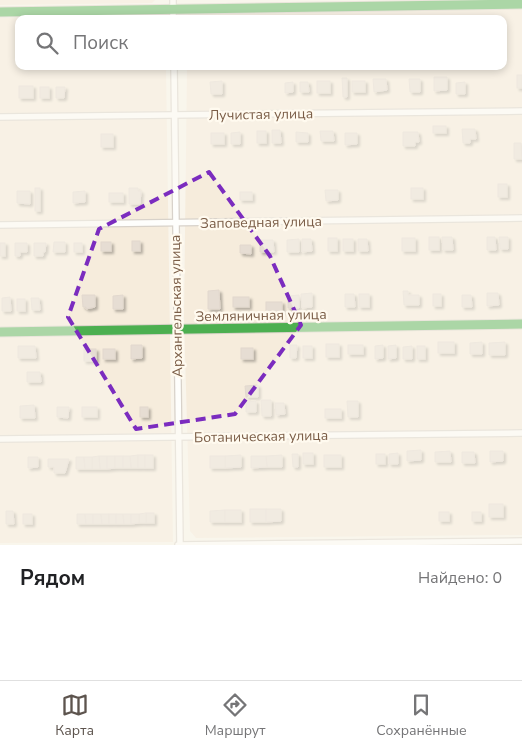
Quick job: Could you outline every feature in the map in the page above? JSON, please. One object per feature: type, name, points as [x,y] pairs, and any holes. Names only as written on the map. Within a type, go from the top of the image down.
[{"type":"street","points":[[0,12],[173,4],[522,4]]},
{"type":"street","name":"Архангельская улица","points":[[174,70],[179,545]]},
{"type":"street","name":"Лучистая улица","points":[[0,118],[522,111]]},
{"type":"street","name":"Заповедная улица","points":[[0,225],[522,218]]},
{"type":"street","name":"Земляничная улица","points":[[0,332],[522,324]]},
{"type":"street","name":"Ботаническая улица","points":[[0,439],[522,433]]},
{"type":"street","points":[[179,545],[522,541]]},
{"type":"highlighted area","points":[[209,172],[270,256],[301,325],[235,414],[136,429],[68,317],[99,229]]},
{"type":"shaded area","points":[[0,0],[155,0],[152,3],[0,5]]},
{"type":"shaded area","points":[[522,8],[522,535],[196,538],[190,531],[184,317],[187,70],[507,70],[507,15],[188,14]]},
{"type":"shaded area","points":[[0,18],[15,18],[15,70],[166,70],[173,542],[0,543]]},
{"type":"building","points":[[517,75],[522,75],[522,88],[517,88]]},
{"type":"building","points":[[434,77],[447,77],[447,90],[434,91]]},
{"type":"building","points":[[342,78],[347,78],[347,97],[343,97]]},
{"type":"building","points":[[373,79],[386,79],[387,90],[374,92]]},
{"type":"building","points":[[409,79],[420,79],[420,92],[410,92]]},
{"type":"building","points":[[222,81],[222,94],[211,94],[210,82]]},
{"type":"building","points":[[317,81],[330,81],[330,93],[317,93]]},
{"type":"building","points":[[352,81],[365,81],[365,92],[352,92]]},
{"type":"building","points":[[293,82],[293,92],[285,93],[285,83]]},
{"type":"building","points":[[300,82],[308,82],[309,92],[300,92]]},
{"type":"building","points":[[465,82],[465,94],[456,94],[456,83]]},
{"type":"building","points":[[19,86],[33,86],[33,98],[19,98]]},
{"type":"building","points":[[40,87],[49,87],[49,98],[40,98]]},
{"type":"building","points":[[56,87],[65,87],[64,98],[56,98]]},
{"type":"building","points":[[433,126],[446,126],[446,133],[433,133]]},
{"type":"building","points":[[462,129],[475,129],[476,139],[470,139],[470,143],[463,143]]},
{"type":"building","points":[[272,130],[280,130],[281,143],[272,143]]},
{"type":"building","points":[[257,131],[266,131],[266,143],[257,143]]},
{"type":"building","points":[[320,131],[333,131],[334,141],[321,141]]},
{"type":"building","points":[[240,132],[240,144],[231,144],[231,133]]},
{"type":"building","points":[[296,132],[308,133],[308,142],[296,142]]},
{"type":"building","points":[[403,132],[418,132],[419,142],[415,142],[415,146],[403,146]]},
{"type":"building","points":[[211,133],[224,133],[224,144],[211,144]]},
{"type":"building","points":[[345,133],[357,133],[357,144],[345,145]]},
{"type":"building","points":[[101,134],[113,134],[113,147],[101,147]]},
{"type":"building","points":[[514,143],[521,143],[522,159],[514,159]]},
{"type":"building","points":[[498,184],[507,184],[507,197],[498,197]]},
{"type":"building","points":[[35,188],[40,188],[40,211],[35,211]]},
{"type":"building","points":[[129,188],[138,188],[138,191],[141,191],[140,204],[129,204]]},
{"type":"building","points":[[411,188],[423,188],[423,199],[411,199]]},
{"type":"building","points":[[325,190],[338,190],[338,200],[326,201]]},
{"type":"building","points":[[17,191],[30,191],[30,204],[17,203]]},
{"type":"building","points":[[85,191],[85,202],[73,203],[73,192]]},
{"type":"building","points":[[240,192],[252,192],[252,200],[240,200]]},
{"type":"building","points":[[109,193],[123,193],[123,202],[109,202]]},
{"type":"building","points":[[429,237],[439,237],[439,250],[429,250]]},
{"type":"building","points":[[442,237],[452,237],[453,250],[443,250]]},
{"type":"building","points":[[487,237],[495,237],[496,250],[487,250]]},
{"type":"building","points":[[499,237],[508,237],[508,249],[500,249]]},
{"type":"building","points":[[328,238],[337,238],[337,251],[328,251]]},
{"type":"building","points":[[402,238],[415,238],[415,251],[402,251]]},
{"type":"building","points":[[299,239],[299,252],[287,252],[287,240]]},
{"type":"building","points":[[302,239],[311,239],[312,251],[302,252]]},
{"type":"building","points":[[343,239],[353,239],[353,251],[343,251]]},
{"type":"building","points":[[358,239],[367,239],[368,251],[358,251]]},
{"type":"building","points":[[260,240],[273,240],[274,252],[260,252]]},
{"type":"building","points":[[132,241],[140,241],[140,251],[132,251]]},
{"type":"building","points":[[54,242],[65,242],[65,252],[53,252]]},
{"type":"building","points":[[101,242],[111,242],[111,251],[101,251]]},
{"type":"building","points":[[0,243],[5,243],[5,256],[0,256]]},
{"type":"building","points":[[15,243],[27,243],[27,252],[20,252],[20,256],[15,256]]},
{"type":"building","points":[[34,243],[46,243],[43,256],[34,256]]},
{"type":"building","points":[[74,243],[82,243],[82,252],[74,252]]},
{"type":"building","points":[[240,245],[251,245],[251,254],[240,253]]},
{"type":"building","points":[[219,290],[220,309],[208,309],[208,291]]},
{"type":"building","points":[[403,291],[408,291],[408,295],[419,295],[419,305],[404,305]]},
{"type":"building","points":[[312,293],[312,307],[302,308],[301,294]]},
{"type":"building","points":[[487,293],[498,293],[499,305],[487,306]]},
{"type":"building","points":[[345,294],[354,294],[355,307],[345,307]]},
{"type":"building","points":[[359,294],[369,294],[369,307],[359,307]]},
{"type":"building","points":[[433,294],[441,294],[441,306],[433,306]]},
{"type":"building","points":[[82,295],[95,295],[95,307],[86,309],[86,307],[83,307]]},
{"type":"building","points":[[123,295],[123,309],[113,309],[113,296]]},
{"type":"building","points":[[299,295],[299,308],[288,308],[288,296]]},
{"type":"building","points":[[462,295],[471,295],[472,307],[462,307]]},
{"type":"building","points":[[10,297],[11,311],[2,311],[2,298]]},
{"type":"building","points":[[233,297],[249,297],[249,307],[233,307]]},
{"type":"building","points":[[31,298],[39,298],[40,310],[32,310]]},
{"type":"building","points":[[17,299],[25,299],[25,311],[17,311]]},
{"type":"building","points":[[266,302],[282,302],[282,312],[266,312]]},
{"type":"building","points":[[438,342],[454,342],[454,353],[438,353]]},
{"type":"building","points":[[482,342],[482,354],[470,354],[470,343]]},
{"type":"building","points":[[505,342],[505,355],[489,355],[489,343]]},
{"type":"building","points":[[326,344],[339,344],[339,357],[326,357]]},
{"type":"building","points":[[131,345],[142,345],[142,358],[131,359]]},
{"type":"building","points":[[290,345],[297,345],[296,358],[290,358]]},
{"type":"building","points":[[348,345],[363,345],[363,354],[348,354]]},
{"type":"building","points":[[383,345],[383,358],[375,359],[375,346]]},
{"type":"building","points":[[396,345],[396,358],[388,359],[388,346]]},
{"type":"building","points":[[18,346],[35,346],[36,358],[18,358]]},
{"type":"building","points":[[303,346],[312,346],[312,358],[303,358]]},
{"type":"building","points":[[412,346],[412,359],[403,359],[403,347]]},
{"type":"building","points":[[417,346],[425,346],[425,359],[417,359]]},
{"type":"building","points":[[241,348],[253,348],[253,359],[241,359]]},
{"type":"building","points":[[84,349],[96,349],[96,361],[84,361]]},
{"type":"building","points":[[103,349],[115,349],[115,359],[103,359]]},
{"type":"building","points":[[27,372],[40,372],[41,382],[27,382]]},
{"type":"building","points":[[258,385],[258,397],[246,397],[245,386]]},
{"type":"building","points":[[261,400],[271,400],[271,416],[262,416]]},
{"type":"building","points":[[256,401],[256,412],[246,412],[246,402]]},
{"type":"building","points":[[347,401],[358,401],[358,417],[348,417]]},
{"type":"building","points":[[275,403],[284,403],[285,414],[276,415]]},
{"type":"building","points":[[34,405],[35,418],[20,418],[20,406]]},
{"type":"building","points":[[57,407],[69,407],[68,418],[57,417]]},
{"type":"building","points":[[82,407],[97,407],[97,417],[82,417]]},
{"type":"building","points":[[140,407],[148,407],[148,417],[140,417]]},
{"type":"building","points":[[325,409],[341,409],[341,418],[325,418]]},
{"type":"building","points":[[421,450],[421,460],[407,461],[407,451]]},
{"type":"building","points":[[450,451],[451,462],[435,462],[435,452]]},
{"type":"building","points":[[490,451],[503,451],[503,461],[490,462]]},
{"type":"building","points":[[462,452],[474,452],[475,463],[462,463]]},
{"type":"building","points":[[303,453],[313,453],[313,464],[303,464]]},
{"type":"building","points":[[398,453],[398,464],[389,464],[389,454]]},
{"type":"building","points":[[292,454],[298,454],[298,467],[293,467]]},
{"type":"building","points":[[376,454],[385,454],[385,464],[376,464]]},
{"type":"building","points":[[138,455],[138,468],[131,468],[130,456]]},
{"type":"building","points":[[138,455],[145,455],[145,468],[138,468]]},
{"type":"building","points":[[145,455],[153,455],[153,468],[145,468]]},
{"type":"building","points":[[241,455],[241,467],[225,468],[225,456]]},
{"type":"building","points":[[282,455],[282,467],[267,467],[266,456]]},
{"type":"building","points":[[324,455],[341,455],[341,467],[324,467]]},
{"type":"building","points":[[99,456],[107,456],[107,469],[100,469]]},
{"type":"building","points":[[99,456],[100,469],[92,469],[92,457]]},
{"type":"building","points":[[107,456],[115,456],[115,468],[107,469]]},
{"type":"building","points":[[115,456],[123,456],[123,468],[115,468]]},
{"type":"building","points":[[123,456],[130,456],[131,468],[123,468]]},
{"type":"building","points":[[210,456],[225,456],[225,468],[210,468]]},
{"type":"building","points":[[251,456],[266,456],[267,467],[251,468]]},
{"type":"building","points":[[28,457],[38,457],[38,467],[28,468]]},
{"type":"building","points":[[76,457],[84,457],[85,469],[76,469]]},
{"type":"building","points":[[84,457],[92,457],[92,469],[85,469]]},
{"type":"building","points":[[48,459],[69,459],[65,473],[54,473],[54,467],[48,467]]},
{"type":"building","points":[[489,504],[503,504],[503,517],[489,517]]},
{"type":"building","points":[[250,509],[266,509],[266,522],[250,522]]},
{"type":"building","points":[[266,509],[281,509],[281,521],[266,522]]},
{"type":"building","points":[[225,510],[225,522],[210,522],[210,511]]},
{"type":"building","points":[[225,510],[241,510],[241,522],[225,522]]},
{"type":"building","points":[[6,511],[13,511],[14,524],[6,524]]},
{"type":"building","points":[[439,512],[449,512],[449,521],[439,521]]},
{"type":"building","points":[[472,512],[481,512],[481,521],[472,521]]},
{"type":"building","points":[[146,513],[154,513],[154,523],[146,523]]},
{"type":"building","points":[[146,513],[146,523],[139,523],[139,514]]},
{"type":"building","points":[[23,514],[32,514],[32,524],[23,524]]},
{"type":"building","points":[[77,514],[85,514],[86,524],[77,524]]},
{"type":"building","points":[[85,514],[93,514],[93,524],[86,524]]},
{"type":"building","points":[[93,514],[101,514],[102,524],[93,524]]},
{"type":"building","points":[[101,514],[109,514],[109,524],[102,524]]},
{"type":"building","points":[[109,514],[116,514],[116,524],[109,524]]},
{"type":"building","points":[[116,514],[123,514],[124,524],[116,524]]},
{"type":"building","points":[[123,514],[131,514],[131,524],[124,524]]},
{"type":"building","points":[[131,514],[139,514],[139,523],[131,524]]},
{"type":"traffic: fast","points":[[0,12],[522,4]]},
{"type":"traffic: fast","points":[[0,332],[522,324]]}]
